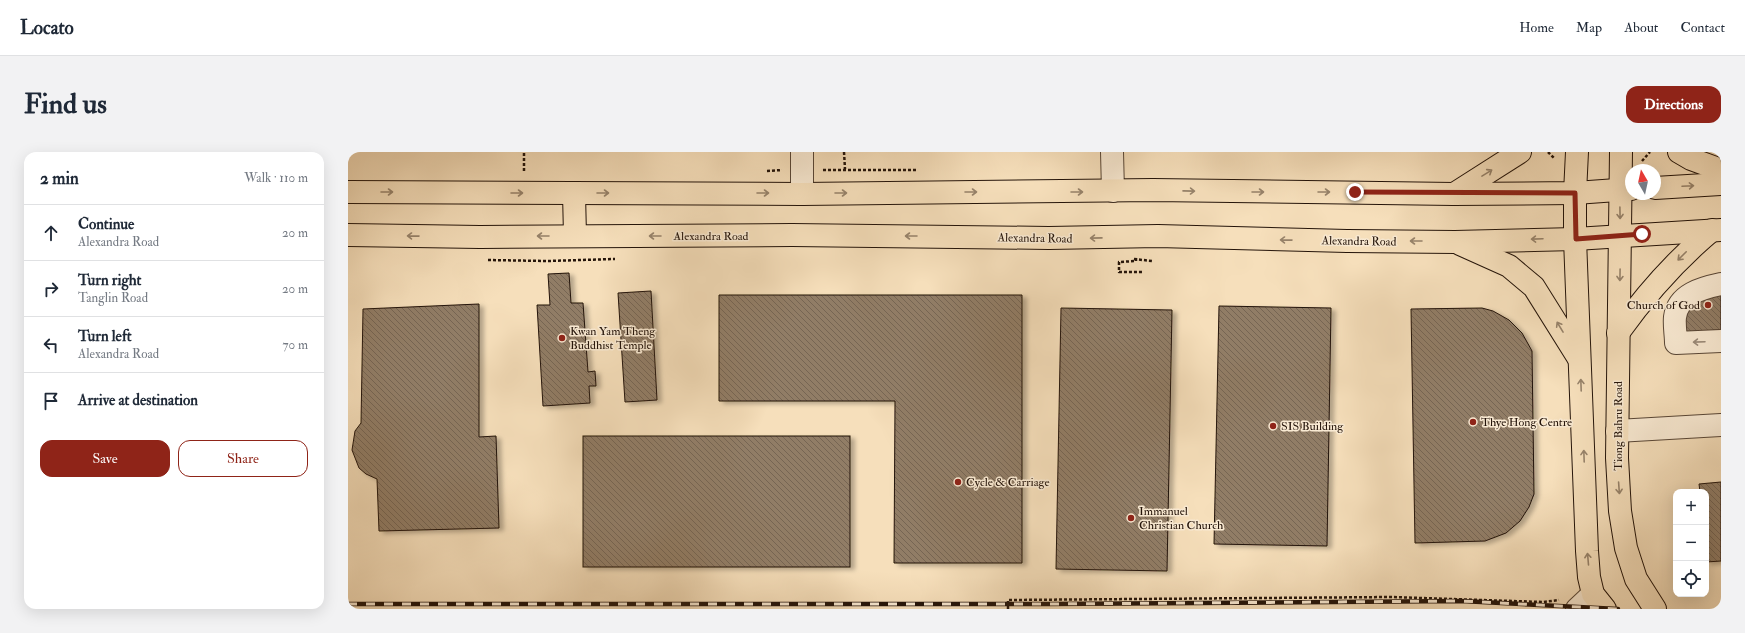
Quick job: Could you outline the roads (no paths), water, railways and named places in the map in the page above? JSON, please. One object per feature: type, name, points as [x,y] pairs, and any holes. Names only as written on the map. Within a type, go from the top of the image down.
[{"type":"main road","points":[[1454,194],[1520,152]]},
{"type":"main road","points":[[1577,152],[1575,193],[1576,239],[1587,551],[1589,577],[1599,601]]},
{"type":"main road","name":"Tiong Bahru Road","points":[[1621,152],[1625,182]]},
{"type":"main road","points":[[1679,152],[1691,159],[1721,170]]},
{"type":"main road","points":[[1661,188],[1721,184]]},
{"type":"main road","points":[[348,192],[802,194],[1113,191],[1454,194],[1575,193],[1625,190]]},
{"type":"main road","points":[[574,193],[575,236]]},
{"type":"main road","name":"Tiong Bahru Road","points":[[1625,198],[1620,236],[1618,333],[1617,431],[1620,511],[1626,548],[1636,579],[1655,609]]},
{"type":"main road","points":[[1618,333],[1639,304],[1683,254],[1716,230]]},
{"type":"main road","name":"Alexandra Road","points":[[348,235],[792,235],[1049,238],[1158,236],[1455,242],[1576,239],[1716,230]]},
{"type":"main road","points":[[1455,242],[1508,266],[1534,287],[1580,361]]},
{"type":"street","points":[[802,152],[802,194]]},
{"type":"street","points":[[1112,152],[1113,191]]},
{"type":"street","points":[[1721,284],[1703,288],[1686,297],[1677,309],[1674,318],[1676,343],[1721,341]]},
{"type":"street","points":[[1617,431],[1721,425]]},
{"type":"street","points":[[1570,604],[1599,601]]},
{"type":"railway","points":[[348,604],[1049,604],[1461,601],[1618,609]]},
{"type":"place","name":"Church of God","points":[[1708,305]]},
{"type":"place","name":"Kwan Yam Theng Buddhist Temple","points":[[562,338]]},
{"type":"place","name":"Thye Hong Centre","points":[[1473,422]]},
{"type":"place","name":"SIS Building","points":[[1273,426]]},
{"type":"place","name":"Cycle & Carriage","points":[[958,482]]},
{"type":"place","name":"Immanuel Christian Church","points":[[1131,518]]}]
